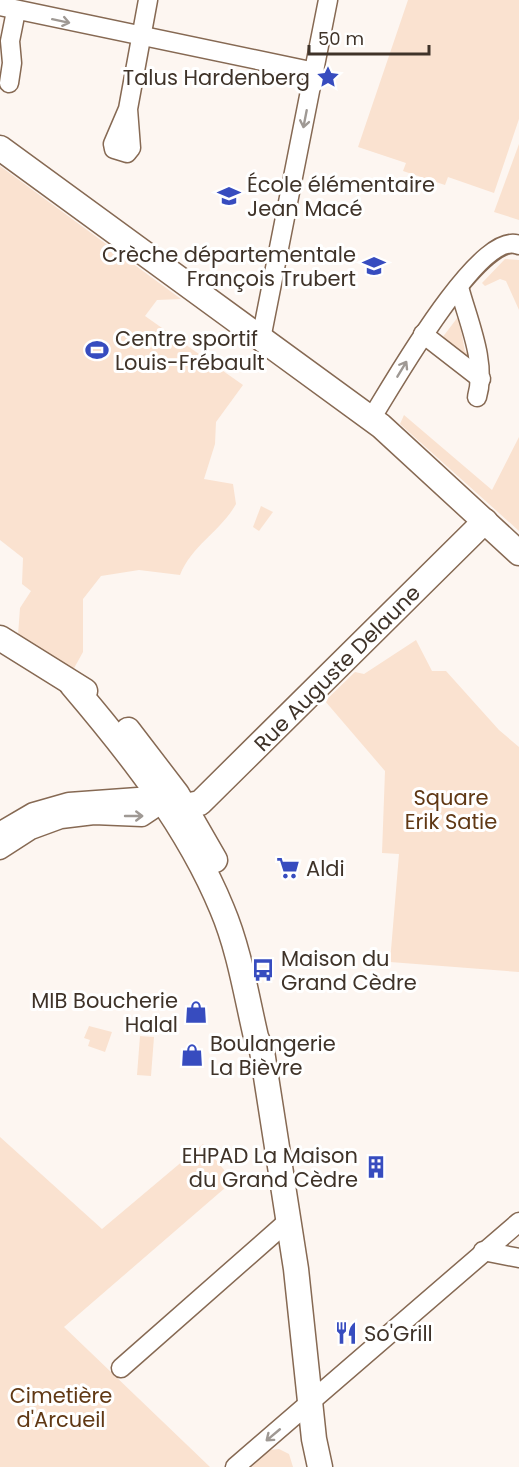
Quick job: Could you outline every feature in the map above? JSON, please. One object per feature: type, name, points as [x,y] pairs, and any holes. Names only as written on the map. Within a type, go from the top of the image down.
[{"type":"main road","points":[[0,148],[371,419],[519,553]]},
{"type":"main road","name":"Rue Auguste Delaune","points":[[174,805],[194,805],[205,799],[485,521]]},
{"type":"main road","points":[[0,638],[98,700],[137,739],[174,805],[228,888],[244,938],[264,1020],[262,1051],[288,1221],[296,1269],[310,1308],[320,1467]]},
{"type":"main road","points":[[0,835],[34,815],[69,805],[138,800],[174,805]]},
{"type":"main road","points":[[317,1397],[330,1437],[329,1467]]},
{"type":"street","points":[[128,109],[148,0]]},
{"type":"street","points":[[261,339],[328,0]]},
{"type":"street","points":[[9,83],[12,63],[7,9],[315,72]]},
{"type":"street","points":[[371,419],[423,334],[459,287],[494,250],[513,244]]},
{"type":"street","points":[[423,334],[479,388],[459,287]]},
{"type":"street","points":[[0,850],[31,830],[61,819],[94,815],[142,817],[174,805]]},
{"type":"street","points":[[120,1368],[288,1221]]},
{"type":"street","points":[[235,1467],[519,1222]]},
{"type":"street","points":[[483,1251],[519,1258]]},
{"type":"green space","points":[[408,0],[519,0],[519,119],[494,193],[448,177],[445,185],[403,171],[406,163],[358,147]]},
{"type":"green space","points":[[519,144],[519,220],[494,212]]},
{"type":"green space","name":"Centre sportif Louis-Frébault","points":[[0,166],[181,299],[157,300],[145,316],[243,385],[216,422],[215,444],[204,479],[233,484],[236,504],[223,522],[199,546],[185,564],[180,575],[139,570],[101,576],[83,599],[83,652],[73,670],[18,635],[20,608],[31,591],[22,584],[23,558],[0,540]]},
{"type":"green space","points":[[505,259],[519,260],[519,310],[506,281],[500,279],[485,286],[482,283]]},
{"type":"green space","points":[[461,313],[464,324],[460,324],[465,352],[471,351],[472,362],[442,338]]},
{"type":"green space","points":[[404,415],[492,490],[519,437],[519,531],[400,424]]},
{"type":"green space","points":[[261,506],[273,512],[259,531],[253,527]]},
{"type":"green space","name":"Square Erik Satie","points":[[416,640],[432,671],[446,671],[499,730],[519,747],[519,972],[390,962],[399,854],[382,853],[385,771],[325,701],[355,672],[364,674]]},
{"type":"green space","points":[[89,1026],[112,1032],[105,1052],[88,1046],[90,1040],[84,1038]]},
{"type":"green space","points":[[140,1036],[154,1037],[151,1076],[137,1075]]},
{"type":"green space","name":"Cimetière d'Arcueil","points":[[0,1137],[102,1229],[203,1144],[233,1181],[64,1327],[210,1467],[0,1467]]},
{"type":"green space","points":[[279,1449],[289,1454],[293,1467],[251,1467],[269,1450]]},
{"type":"place","name":"Talus Hardenberg","points":[[328,77]]},
{"type":"place","name":"École élémentaire Jean Macé","points":[[229,196]]},
{"type":"place","name":"Crèche départementale François Trubert","points":[[374,266]]},
{"type":"place","name":"Centre sportif Louis-Frébault","points":[[97,350]]},
{"type":"place","name":"Aldi","points":[[288,868]]},
{"type":"place","name":"Maison du Grand Cèdre","points":[[263,970]]},
{"type":"place","name":"MIB Boucherie Halal","points":[[196,1012]]},
{"type":"place","name":"Boulangerie La Bièvre","points":[[192,1055]]},
{"type":"place","name":"EHPAD La Maison du Grand Cèdre","points":[[376,1167]]},
{"type":"place","name":"So'Grill","points":[[346,1333]]}]
